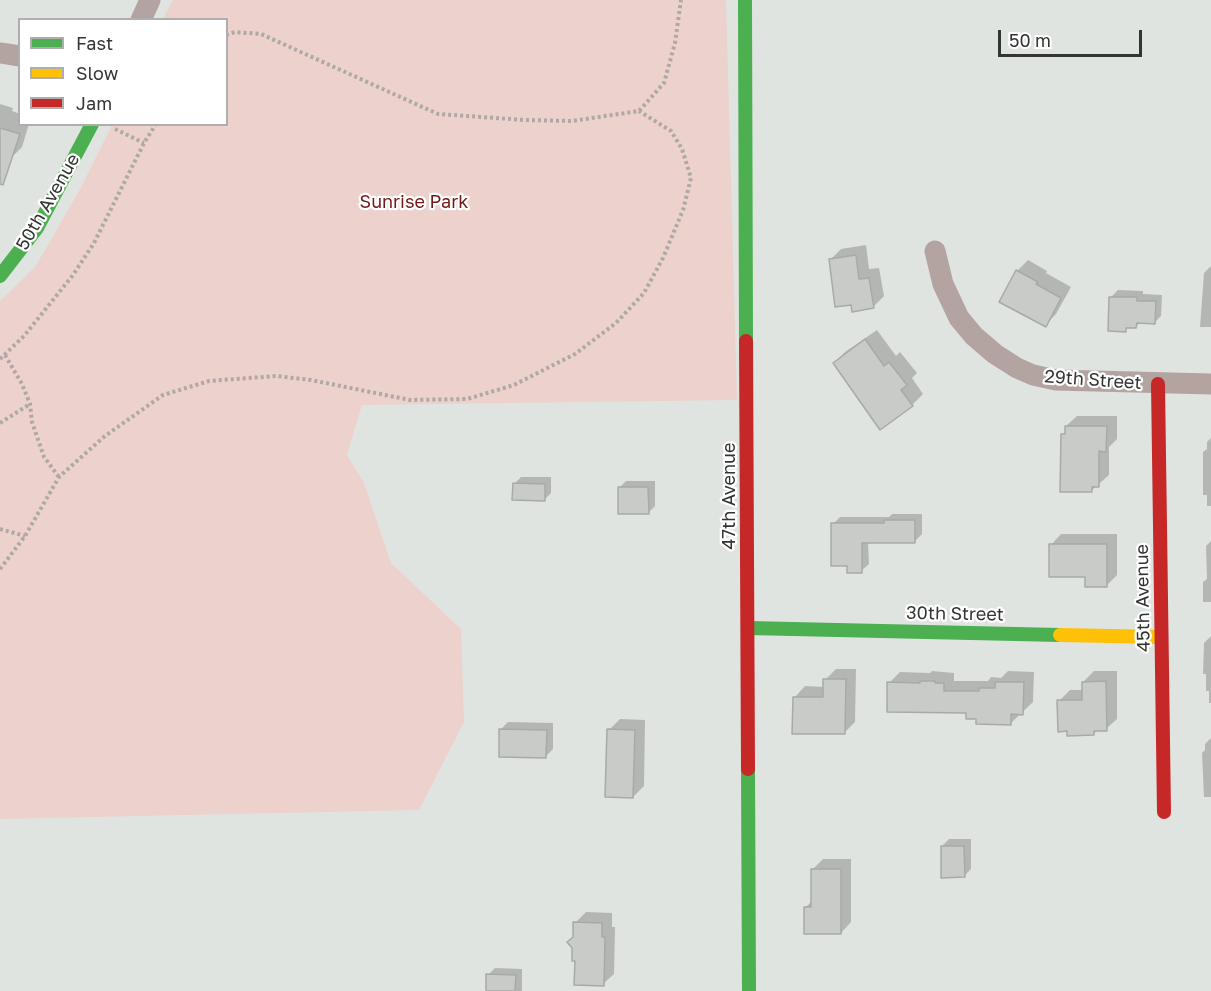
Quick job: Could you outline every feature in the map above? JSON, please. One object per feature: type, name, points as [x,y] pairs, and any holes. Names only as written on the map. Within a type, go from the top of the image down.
[{"type":"street","points":[[142,18],[150,0]]},
{"type":"street","name":"47th Avenue","points":[[745,0],[749,991]]},
{"type":"street","points":[[0,53],[18,56]]},
{"type":"street","name":"50th Avenue","points":[[0,276],[37,228],[91,126]]},
{"type":"street","name":"29th Street","points":[[935,251],[943,284],[959,318],[974,336],[995,354],[1017,368],[1056,380],[1211,384]]},
{"type":"street","name":"45th Avenue","points":[[1158,384],[1164,812]]},
{"type":"street","name":"30th Street","points":[[748,628],[1161,637]]},
{"type":"path","points":[[639,111],[664,82],[675,43],[681,0]]},
{"type":"path","points":[[0,569],[25,536],[59,477],[105,436],[163,395],[209,381],[276,376],[311,380],[410,400],[467,399],[514,385],[575,354],[616,323],[644,293],[663,258],[683,210],[691,177],[682,149],[671,131],[639,111],[572,121],[438,114],[261,34],[235,32],[228,34]]},
{"type":"path","points":[[110,126],[144,143]]},
{"type":"path","points":[[0,359],[24,336],[73,275],[94,243],[155,126]]},
{"type":"path","points":[[5,355],[22,384],[30,404],[32,422],[44,457],[59,477]]},
{"type":"path","points":[[0,423],[30,404]]},
{"type":"path","points":[[0,529],[25,536]]},
{"type":"green space","name":"Sunrise Park","points":[[173,0],[726,0],[737,400],[362,405],[347,455],[364,483],[391,563],[461,629],[464,722],[419,810],[0,819],[0,301],[35,267],[78,193],[112,126],[228,126],[228,18],[164,18]]},
{"type":"building","points":[[0,128],[20,134],[3,185],[0,184]]},
{"type":"building","points":[[856,255],[859,279],[869,278],[874,308],[852,312],[851,305],[835,307],[829,259]]},
{"type":"building","points":[[1016,270],[1061,298],[1046,327],[999,302]]},
{"type":"building","points":[[1109,297],[1137,297],[1137,301],[1156,301],[1155,324],[1137,323],[1136,328],[1126,328],[1126,332],[1108,331]]},
{"type":"building","points":[[865,339],[884,366],[889,362],[907,385],[901,390],[913,406],[880,430],[833,363]]},
{"type":"building","points":[[1065,426],[1107,426],[1106,452],[1099,451],[1099,487],[1092,487],[1092,492],[1060,492],[1061,434],[1065,434]]},
{"type":"building","points":[[513,483],[545,484],[545,501],[512,500]]},
{"type":"building","points":[[618,487],[648,487],[649,514],[618,514]]},
{"type":"building","points":[[884,520],[915,520],[915,543],[862,543],[862,573],[847,573],[847,566],[831,566],[831,523],[884,523]]},
{"type":"building","points":[[1049,544],[1107,544],[1107,587],[1085,587],[1085,577],[1049,577]]},
{"type":"building","points":[[823,679],[846,679],[845,734],[792,734],[793,697],[823,697]]},
{"type":"building","points":[[920,681],[944,683],[944,691],[979,691],[979,688],[995,688],[995,682],[1024,682],[1023,715],[1011,714],[1011,725],[976,724],[976,719],[966,719],[966,713],[887,712],[887,682],[920,683]]},
{"type":"building","points":[[1106,681],[1107,731],[1094,731],[1094,735],[1067,736],[1067,731],[1058,732],[1057,700],[1082,700],[1082,682]]},
{"type":"building","points":[[499,729],[547,730],[546,758],[499,757]]},
{"type":"building","points":[[607,729],[635,730],[633,798],[605,797]]},
{"type":"building","points":[[941,846],[964,846],[965,877],[941,878]]},
{"type":"building","points":[[811,869],[841,869],[841,934],[804,934],[804,907],[811,907]]},
{"type":"building","points":[[573,922],[602,923],[602,937],[605,937],[604,986],[574,985],[575,961],[572,961],[572,948],[567,942],[573,937]]},
{"type":"building","points":[[486,974],[516,975],[515,991],[486,991]]},
{"type":"traffic: fast","points":[[745,0],[746,341]]},
{"type":"traffic: fast","points":[[0,276],[37,228],[91,126]]},
{"type":"traffic: fast","points":[[748,628],[1060,635]]},
{"type":"traffic: fast","points":[[748,769],[749,991]]},
{"type":"traffic: slow","points":[[1060,635],[1161,637]]},
{"type":"traffic: jam","points":[[746,341],[748,769]]},
{"type":"traffic: jam","points":[[1158,384],[1164,812]]}]
